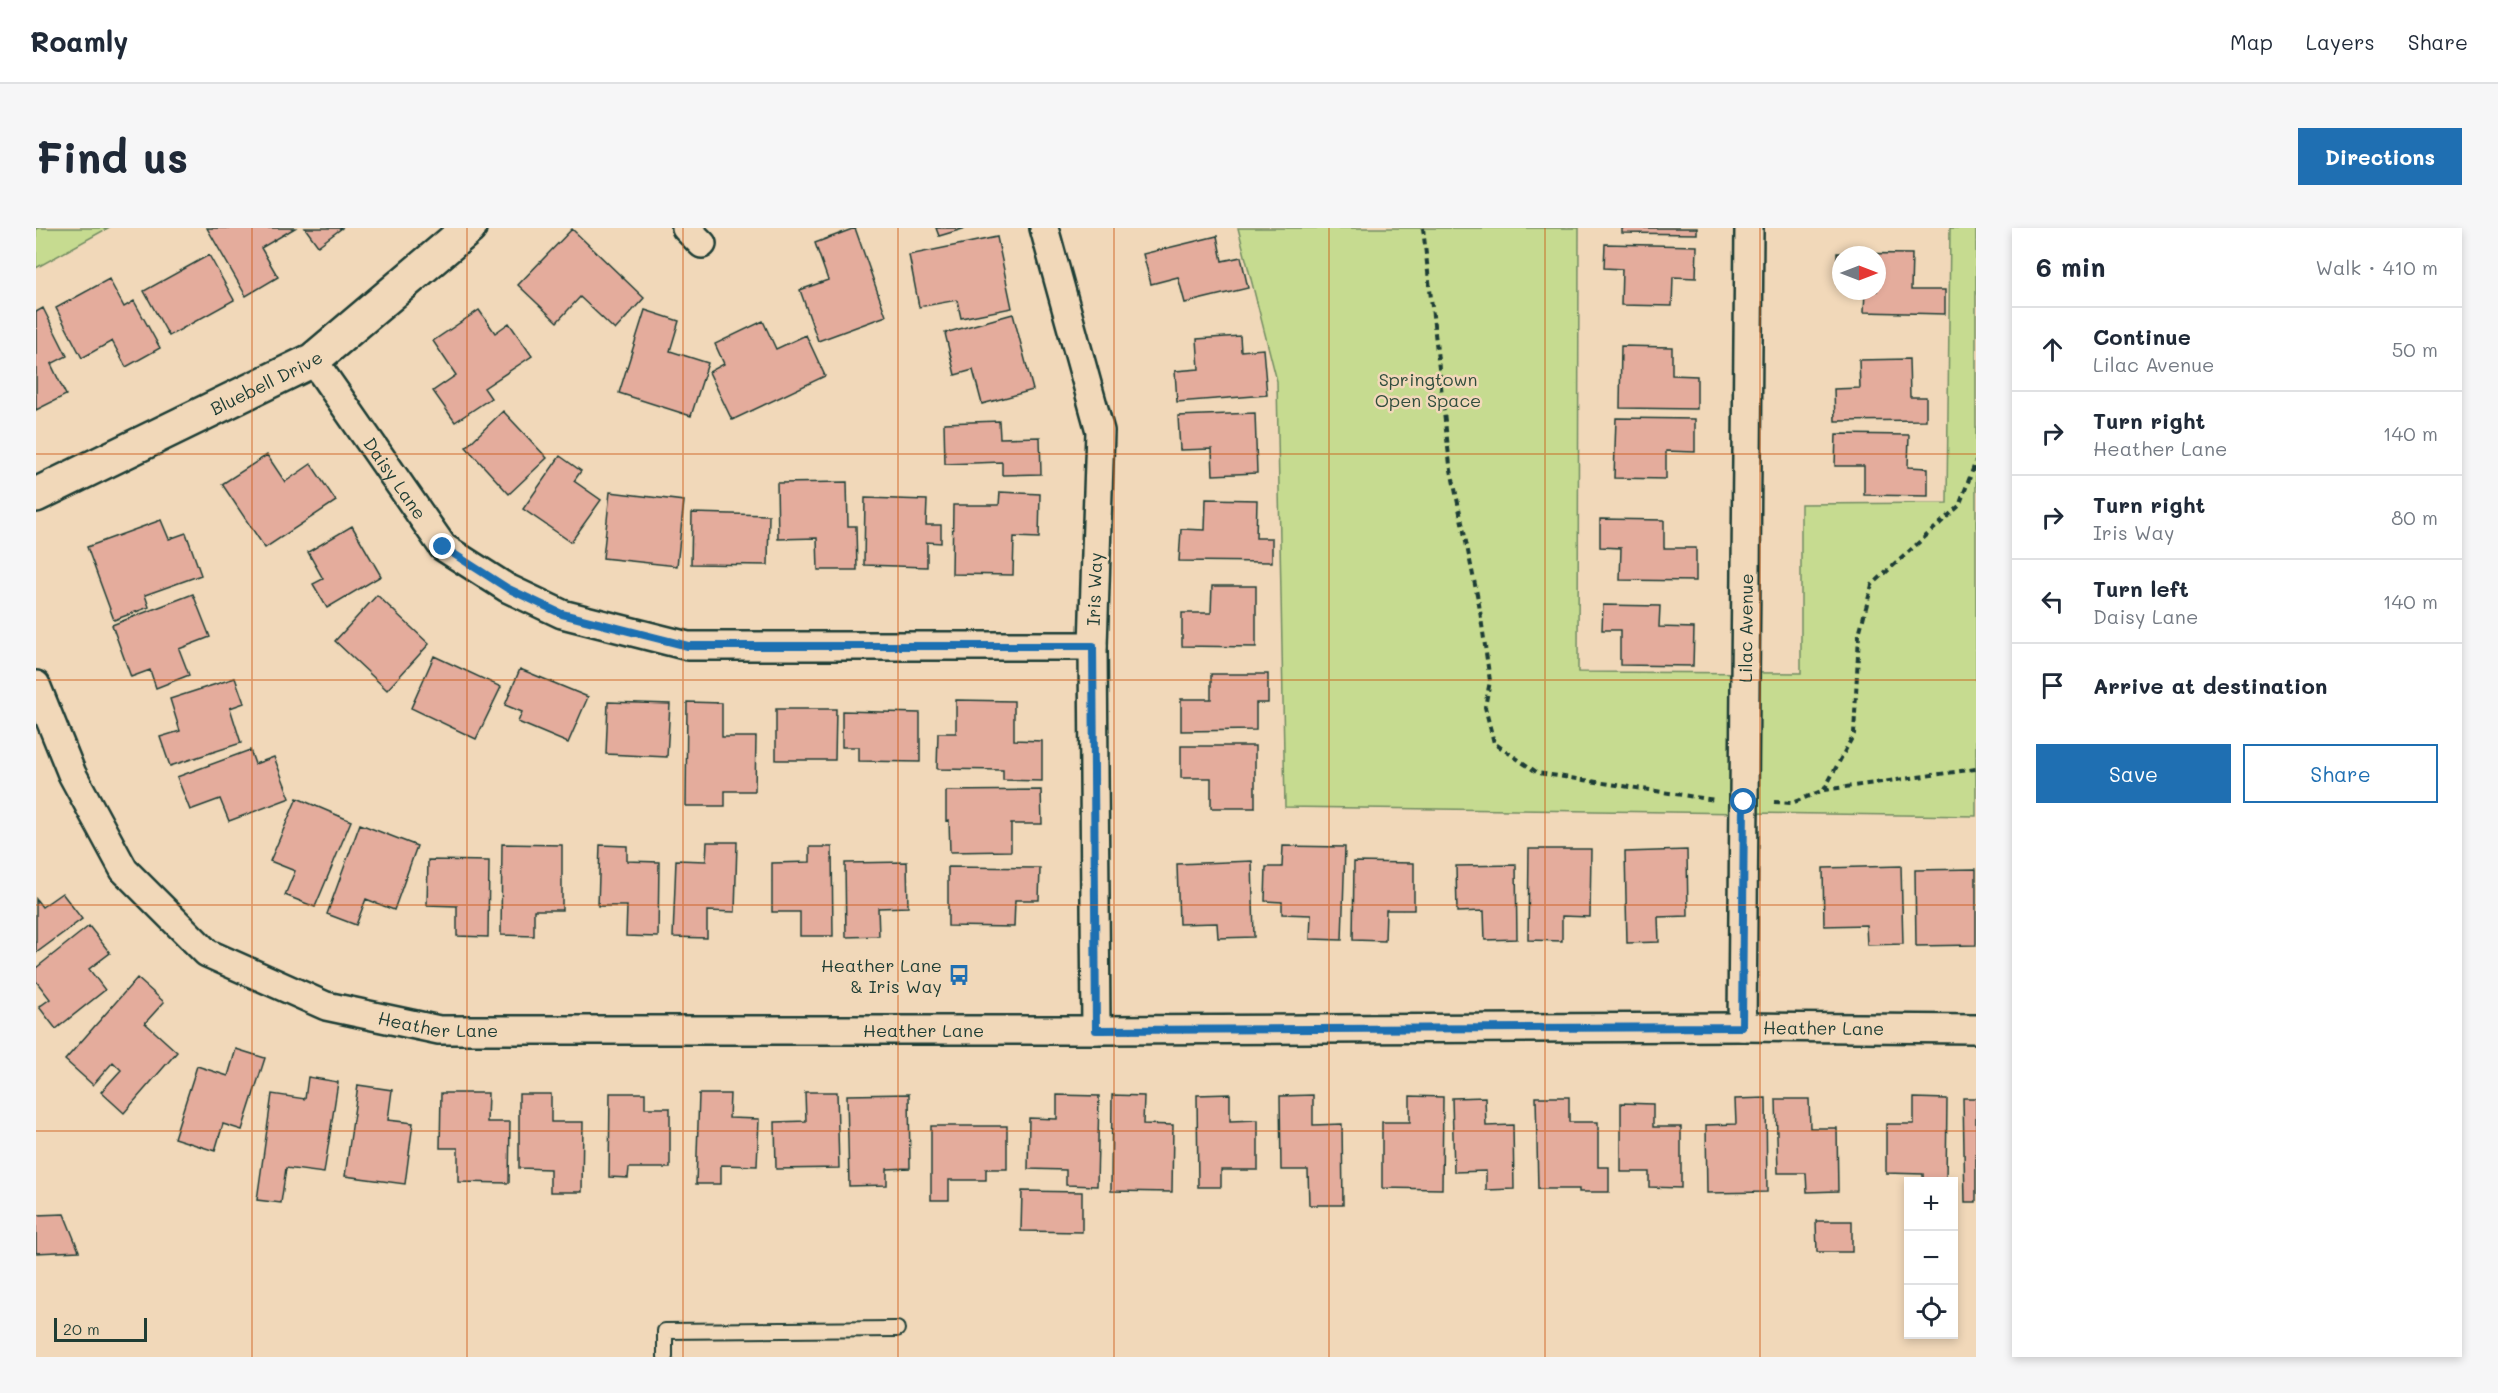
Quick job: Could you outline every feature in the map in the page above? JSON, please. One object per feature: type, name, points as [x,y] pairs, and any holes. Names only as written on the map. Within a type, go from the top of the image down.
[{"type":"street","name":"Bluebell Drive","points":[[36,495],[313,360],[469,228]]},
{"type":"street","name":"Iris Way","points":[[1044,228],[1100,431],[1093,646],[1096,1030]]},
{"type":"street","name":"Lilac Avenue","points":[[1742,1027],[1749,228]]},
{"type":"street","name":"Daisy Lane","points":[[313,360],[443,547],[507,588],[562,614],[688,646],[1093,646]]},
{"type":"street","name":"Heather Lane","points":[[36,685],[72,774],[123,870],[207,953],[326,1006],[439,1030],[1742,1027],[1976,1029]]},
{"type":"lane","points":[[665,1357],[665,1331],[897,1329]]},
{"type":"path","points":[[1423,228],[1450,465],[1479,604],[1490,681],[1485,707],[1494,743],[1538,773],[1726,802]]},
{"type":"path","points":[[1824,790],[1854,734],[1859,634],[1872,585],[1959,506],[1976,460]]},
{"type":"path","points":[[1792,803],[1824,790],[1976,769]]},
{"type":"green space","points":[[36,228],[108,228],[36,268]]},
{"type":"green space","name":"Springtown Open Space","points":[[1238,228],[1579,228],[1578,672],[1801,673],[1801,504],[1947,503],[1950,228],[1976,228],[1976,816],[1285,807],[1277,381]]},
{"type":"building","points":[[207,228],[295,228],[261,248],[278,277],[246,296]]},
{"type":"building","points":[[305,228],[342,228],[318,246]]},
{"type":"building","points":[[855,228],[886,316],[818,341],[800,290],[828,280],[815,243]]},
{"type":"building","points":[[936,228],[966,228],[939,236]]},
{"type":"building","points":[[1622,228],[1697,228],[1697,234],[1622,233]]},
{"type":"building","points":[[572,229],[644,298],[615,330],[580,297],[557,322],[518,285]]},
{"type":"building","points":[[1217,236],[1222,261],[1241,257],[1248,288],[1185,303],[1178,277],[1151,284],[1143,254]]},
{"type":"building","points":[[997,237],[1012,308],[961,318],[957,300],[919,307],[909,255]]},
{"type":"building","points":[[1605,244],[1697,246],[1696,278],[1673,277],[1672,306],[1621,305],[1622,269],[1604,268]]},
{"type":"building","points":[[1886,254],[1912,254],[1911,290],[1945,290],[1945,314],[1864,312],[1865,300],[1886,300]]},
{"type":"building","points":[[209,255],[234,300],[169,336],[144,291]]},
{"type":"building","points":[[109,279],[124,307],[134,301],[160,348],[126,367],[112,341],[82,358],[56,308]]},
{"type":"building","points":[[43,308],[67,356],[51,364],[66,395],[36,410],[36,312]]},
{"type":"building","points":[[479,310],[495,333],[509,323],[532,356],[484,388],[491,398],[455,422],[433,391],[456,375],[433,341]]},
{"type":"building","points":[[645,310],[679,321],[670,351],[708,363],[691,416],[619,393]]},
{"type":"building","points":[[1013,314],[1033,390],[982,404],[973,370],[955,375],[945,333]]},
{"type":"building","points":[[763,321],[776,349],[806,335],[825,376],[732,420],[709,372],[724,364],[715,344]]},
{"type":"building","points":[[1240,336],[1241,351],[1263,349],[1267,395],[1177,402],[1175,371],[1199,369],[1197,339]]},
{"type":"building","points":[[1621,346],[1672,347],[1672,375],[1697,376],[1697,409],[1620,408]]},
{"type":"building","points":[[1909,359],[1910,397],[1926,397],[1926,420],[1835,421],[1834,389],[1860,388],[1859,360]]},
{"type":"building","points":[[503,411],[547,458],[509,494],[466,447]]},
{"type":"building","points":[[1255,413],[1257,473],[1213,475],[1212,449],[1180,450],[1178,416]]},
{"type":"building","points":[[1616,418],[1695,419],[1695,452],[1666,451],[1666,479],[1614,478]]},
{"type":"building","points":[[999,421],[1000,438],[1040,437],[1041,474],[1002,475],[1002,462],[945,464],[944,423]]},
{"type":"building","points":[[1836,434],[1909,435],[1908,467],[1928,468],[1928,496],[1864,495],[1864,466],[1835,466]]},
{"type":"building","points":[[267,455],[285,482],[311,464],[336,501],[265,548],[222,484]]},
{"type":"building","points":[[560,456],[581,471],[574,481],[601,500],[571,542],[523,509]]},
{"type":"building","points":[[847,482],[848,526],[856,526],[857,570],[818,570],[817,538],[778,539],[777,483]]},
{"type":"building","points":[[610,492],[684,501],[677,566],[603,558]]},
{"type":"building","points":[[1000,492],[1040,494],[1039,538],[1014,537],[1013,575],[952,574],[953,505],[999,505]]},
{"type":"building","points":[[865,498],[927,500],[926,525],[941,525],[941,543],[927,542],[927,567],[864,565]]},
{"type":"building","points":[[1206,499],[1257,500],[1256,538],[1272,538],[1272,562],[1179,561],[1181,529],[1205,530]]},
{"type":"building","points":[[692,513],[769,515],[768,565],[691,564]]},
{"type":"building","points":[[1600,519],[1664,520],[1664,548],[1696,548],[1696,581],[1620,580],[1621,548],[1600,547]]},
{"type":"building","points":[[161,520],[169,539],[186,533],[201,575],[145,595],[149,607],[114,620],[87,547]]},
{"type":"building","points":[[352,526],[381,576],[327,608],[313,584],[323,579],[308,552]]},
{"type":"building","points":[[1212,586],[1256,586],[1256,647],[1182,646],[1182,613],[1211,613]]},
{"type":"building","points":[[193,594],[210,637],[179,649],[189,675],[156,688],[150,670],[131,677],[112,625]]},
{"type":"building","points":[[377,595],[429,644],[387,690],[335,641]]},
{"type":"building","points":[[1603,605],[1660,606],[1659,627],[1694,628],[1693,666],[1620,665],[1620,630],[1602,630]]},
{"type":"building","points":[[434,656],[501,687],[476,739],[411,708]]},
{"type":"building","points":[[520,669],[588,697],[568,743],[518,722],[522,712],[505,705]]},
{"type":"building","points":[[1211,674],[1268,674],[1268,703],[1256,703],[1256,730],[1181,731],[1181,699],[1211,699]]},
{"type":"building","points":[[235,678],[244,703],[230,708],[241,743],[170,766],[160,737],[180,731],[170,699]]},
{"type":"building","points":[[956,700],[1014,701],[1014,740],[1042,741],[1042,781],[1003,780],[1003,770],[937,769],[938,733],[956,733]]},
{"type":"building","points":[[608,702],[670,704],[667,757],[606,754]]},
{"type":"building","points":[[687,702],[722,703],[722,737],[756,737],[755,791],[725,791],[725,806],[686,806]]},
{"type":"building","points":[[776,709],[836,709],[835,760],[776,760]]},
{"type":"building","points":[[842,711],[920,713],[920,762],[859,761],[859,747],[842,747]]},
{"type":"building","points":[[1181,746],[1255,746],[1255,808],[1211,808],[1211,778],[1181,778]]},
{"type":"building","points":[[250,750],[255,764],[274,757],[290,798],[229,821],[220,799],[190,810],[177,777]]},
{"type":"building","points":[[1041,790],[1042,824],[1011,824],[1011,851],[950,852],[949,820],[946,821],[946,791]]},
{"type":"building","points":[[297,798],[351,821],[315,907],[285,895],[295,871],[270,861]]},
{"type":"building","points":[[360,824],[417,846],[394,910],[366,899],[356,925],[327,914]]},
{"type":"building","points":[[707,842],[737,842],[735,912],[707,911],[707,938],[673,937],[676,860],[706,861]]},
{"type":"building","points":[[502,844],[562,845],[562,910],[534,910],[534,936],[501,935]]},
{"type":"building","points":[[600,845],[627,846],[627,861],[659,862],[658,937],[626,936],[627,906],[598,906]]},
{"type":"building","points":[[1283,846],[1345,847],[1342,940],[1310,939],[1311,915],[1282,914],[1282,902],[1265,901],[1266,867],[1282,867]]},
{"type":"building","points":[[810,847],[832,847],[833,936],[800,936],[800,912],[772,912],[772,863],[810,862]]},
{"type":"building","points":[[1529,849],[1591,849],[1590,917],[1562,916],[1562,941],[1528,940]]},
{"type":"building","points":[[1687,850],[1688,916],[1658,917],[1659,942],[1627,943],[1625,852]]},
{"type":"building","points":[[428,860],[489,861],[488,937],[457,936],[457,906],[427,905]]},
{"type":"building","points":[[1252,861],[1254,937],[1218,938],[1217,923],[1179,924],[1177,864]]},
{"type":"building","points":[[907,862],[908,907],[878,908],[879,936],[846,937],[845,863]]},
{"type":"building","points":[[1354,862],[1414,863],[1414,910],[1386,910],[1385,941],[1353,940]]},
{"type":"building","points":[[1516,865],[1517,939],[1485,940],[1484,911],[1457,912],[1456,866]]},
{"type":"building","points":[[1901,866],[1903,944],[1867,945],[1866,925],[1824,926],[1823,868]]},
{"type":"building","points":[[948,867],[1040,868],[1039,900],[1015,900],[1014,927],[948,926]]},
{"type":"building","points":[[1976,869],[1976,945],[1916,946],[1915,870]]},
{"type":"building","points":[[62,893],[82,919],[36,953],[36,899],[42,907]]},
{"type":"building","points":[[89,926],[110,953],[89,969],[105,990],[56,1029],[39,1007],[50,999],[36,981],[36,968]]},
{"type":"building","points":[[137,978],[164,1002],[145,1023],[177,1052],[124,1113],[101,1092],[121,1070],[113,1062],[93,1085],[65,1060]]},
{"type":"building","points":[[236,1049],[265,1058],[242,1130],[223,1124],[215,1151],[174,1138],[197,1066],[228,1076]]},
{"type":"building","points":[[308,1077],[338,1082],[324,1173],[286,1168],[281,1203],[257,1200],[272,1094],[305,1099]]},
{"type":"building","points":[[358,1085],[392,1090],[388,1120],[413,1123],[405,1184],[345,1176]]},
{"type":"building","points":[[805,1092],[837,1092],[839,1168],[776,1169],[775,1122],[806,1121]]},
{"type":"building","points":[[441,1093],[488,1093],[487,1122],[510,1122],[509,1183],[458,1182],[458,1148],[440,1148]]},
{"type":"building","points":[[610,1093],[645,1093],[645,1108],[670,1108],[670,1168],[629,1168],[628,1178],[609,1177]]},
{"type":"building","points":[[519,1094],[551,1094],[551,1122],[583,1122],[582,1192],[550,1192],[550,1169],[519,1168]]},
{"type":"building","points":[[699,1094],[730,1094],[729,1118],[759,1119],[757,1166],[721,1165],[721,1184],[696,1184]]},
{"type":"building","points":[[909,1094],[910,1168],[887,1169],[887,1185],[849,1186],[847,1095]]},
{"type":"building","points":[[1230,1094],[1230,1121],[1258,1120],[1258,1170],[1221,1170],[1221,1187],[1198,1187],[1197,1095]]},
{"type":"building","points":[[1057,1095],[1099,1096],[1097,1186],[1066,1185],[1066,1170],[1028,1169],[1029,1118],[1057,1119]]},
{"type":"building","points":[[1112,1095],[1144,1096],[1143,1124],[1173,1125],[1172,1192],[1111,1191]]},
{"type":"building","points":[[1313,1095],[1313,1125],[1342,1124],[1343,1205],[1309,1205],[1308,1170],[1281,1170],[1280,1096]]},
{"type":"building","points":[[1410,1096],[1443,1097],[1442,1189],[1382,1188],[1382,1122],[1410,1122]]},
{"type":"building","points":[[1485,1097],[1486,1126],[1513,1125],[1514,1189],[1486,1190],[1486,1171],[1454,1172],[1452,1098]]},
{"type":"building","points":[[1536,1097],[1569,1097],[1569,1122],[1598,1122],[1598,1167],[1609,1167],[1609,1192],[1538,1189]]},
{"type":"building","points":[[1766,1098],[1767,1192],[1707,1193],[1706,1125],[1736,1124],[1735,1099]]},
{"type":"building","points":[[1914,1098],[1947,1099],[1946,1177],[1886,1173],[1886,1124],[1914,1124]]},
{"type":"building","points":[[1963,1098],[1976,1098],[1976,1202],[1965,1202]]},
{"type":"building","points":[[1776,1099],[1809,1099],[1810,1128],[1837,1128],[1838,1191],[1807,1192],[1806,1173],[1778,1173]]},
{"type":"building","points":[[1621,1103],[1653,1104],[1653,1127],[1681,1127],[1681,1188],[1649,1187],[1649,1172],[1621,1172]]},
{"type":"building","points":[[931,1126],[1007,1126],[1007,1169],[986,1169],[986,1180],[949,1180],[949,1200],[931,1200]]},
{"type":"building","points":[[1022,1191],[1082,1192],[1082,1232],[1021,1231]]},
{"type":"building","points":[[64,1214],[79,1251],[36,1253],[36,1215]]},
{"type":"building","points":[[1816,1221],[1852,1221],[1852,1252],[1817,1252]]},
{"type":"place","name":"Heather Lane & Iris Way","points":[[959,975]]},
{"type":"route","points":[[443,547],[507,588],[562,614],[688,646],[1093,646],[1096,1030],[1742,1027],[1744,802]]}]
